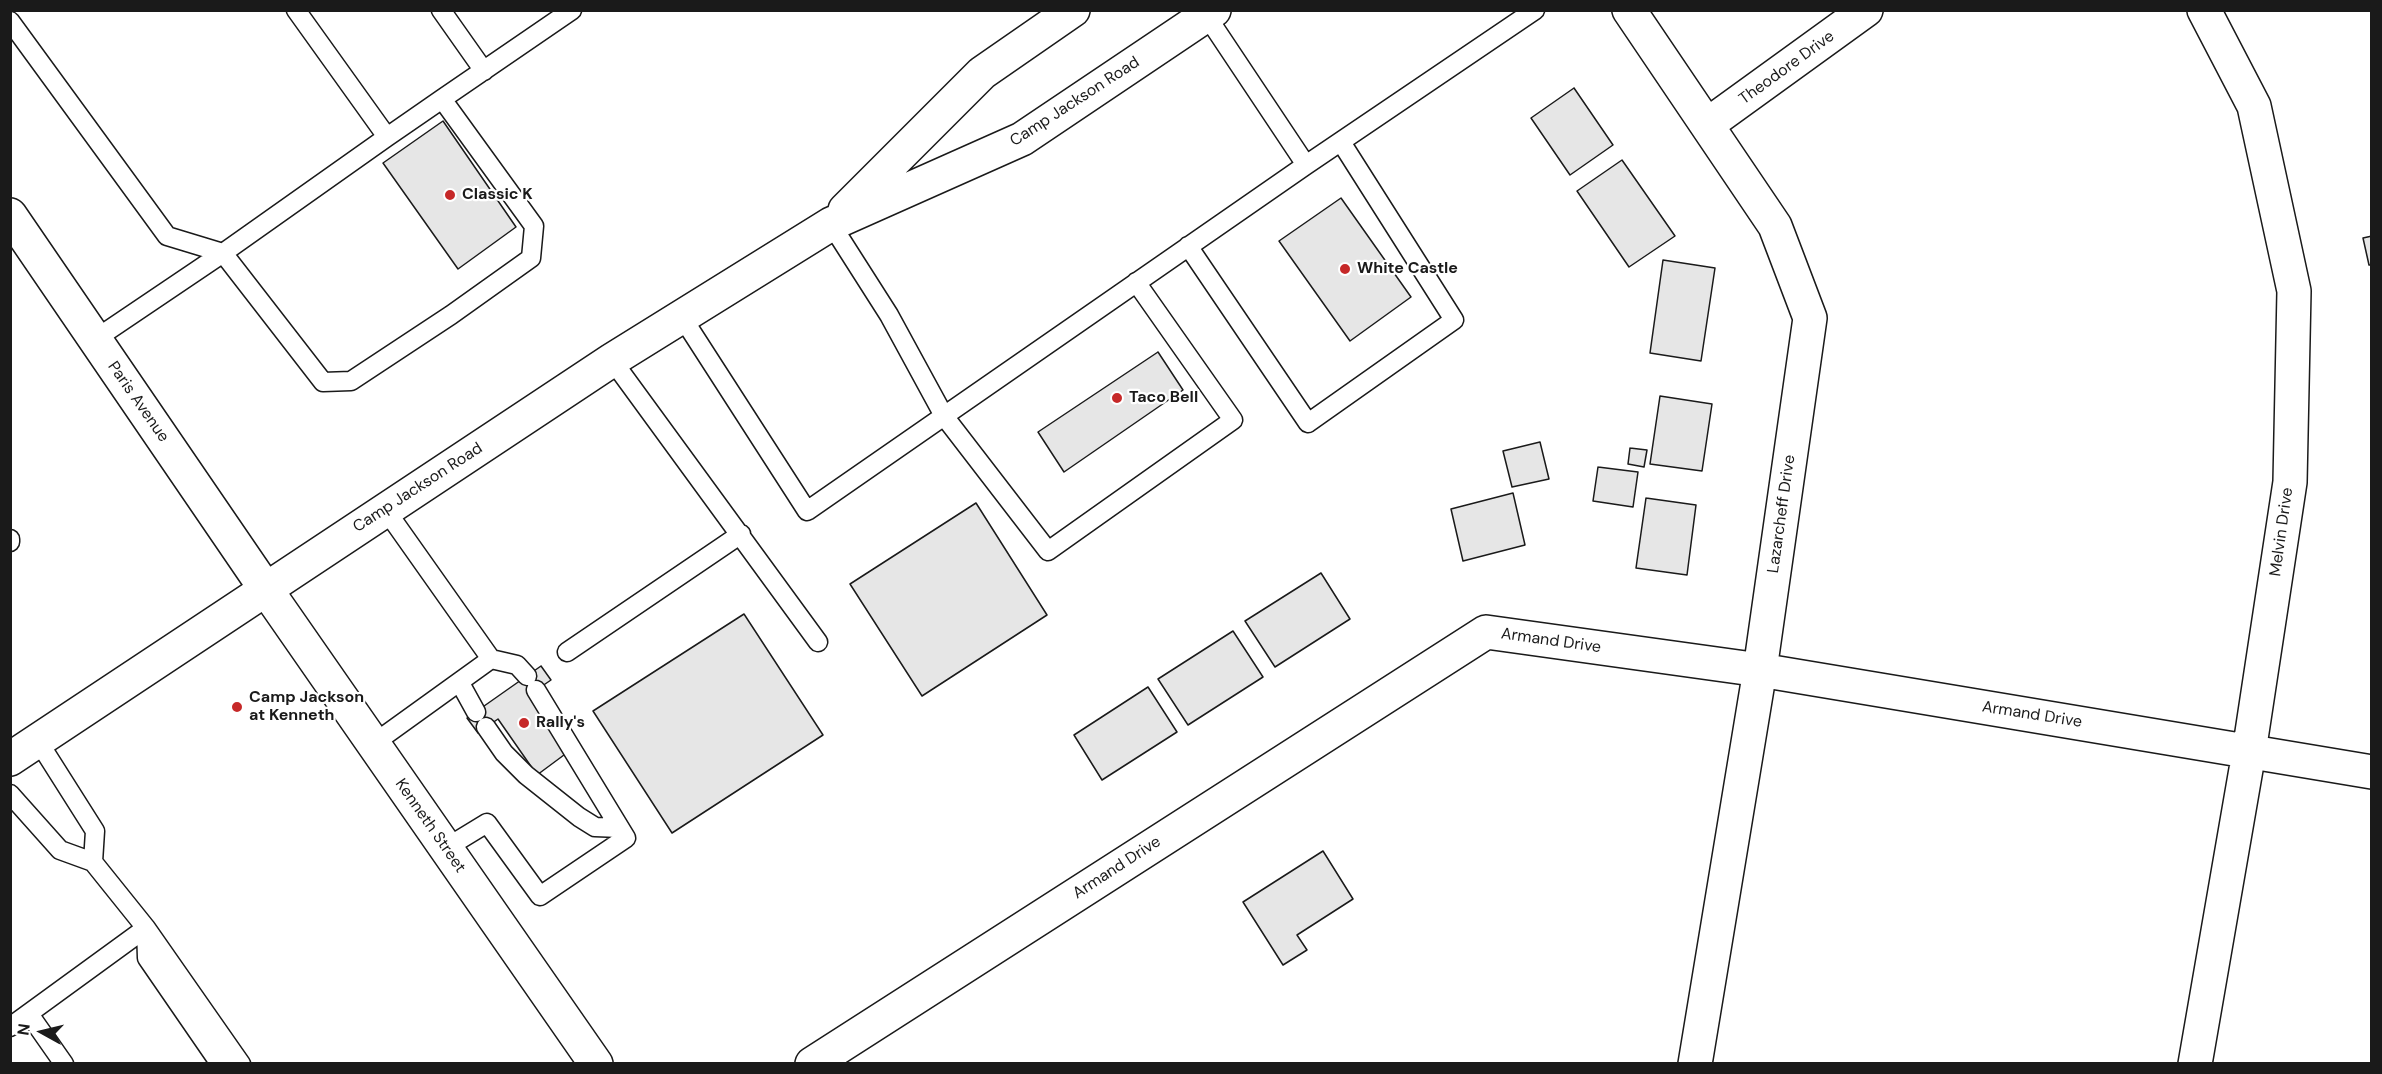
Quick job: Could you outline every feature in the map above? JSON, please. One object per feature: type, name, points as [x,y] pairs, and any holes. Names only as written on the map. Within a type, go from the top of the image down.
[{"type":"street","name":"Camp Jackson Road","points":[[831,224],[982,73],[1073,10]]},
{"type":"street","name":"Lazarcheff Drive","points":[[1629,10],[1775,226],[1810,318],[1760,670],[1695,1064]]},
{"type":"street","name":"Theodore Drive","points":[[1707,124],[1866,10]]},
{"type":"street","name":"Melvin Drive","points":[[2195,1064],[2249,752],[2290,482],[2294,291],[2254,106],[2204,10]]},
{"type":"street","name":"Camp Jackson Road","points":[[10,759],[612,360],[831,224],[1022,139],[1210,13]]},
{"type":"street","name":"Paris Avenue","points":[[10,215],[265,588]]},
{"type":"street","name":"Kenneth Street","points":[[265,588],[596,1064]]},
{"type":"street","name":"Armand Drive","points":[[812,1064],[1486,632],[1760,670],[2372,772]]},
{"type":"lane","points":[[296,10],[387,137]]},
{"type":"lane","points":[[441,10],[484,71]]},
{"type":"lane","points":[[94,340],[572,10]]},
{"type":"lane","points":[[682,317],[807,511],[1188,246],[1535,10]]},
{"type":"lane","points":[[1210,13],[1306,165]]},
{"type":"lane","points":[[10,21],[166,236],[223,253],[322,382],[351,381],[451,315],[531,258],[534,226],[442,99]]},
{"type":"lane","points":[[1188,246],[1308,423],[1454,320],[1341,142]]},
{"type":"lane","points":[[831,224],[889,315],[944,416],[1048,551],[1233,420],[1136,282]]},
{"type":"lane","points":[[612,360],[818,642]]},
{"type":"lane","points":[[385,509],[491,659],[517,665],[532,683],[626,838],[540,896],[487,823],[446,848]]},
{"type":"lane","points":[[567,652],[741,534]]},
{"type":"lane","points":[[373,744],[491,659]]},
{"type":"lane","points":[[460,683],[504,753],[526,775],[595,827],[620,828]]},
{"type":"lane","points":[[38,741],[95,831],[93,862]]},
{"type":"lane","points":[[10,794],[60,850],[93,862],[146,928],[241,1064]]},
{"type":"lane","points":[[10,1027],[146,928]]},
{"type":"lane","points":[[146,928],[147,958],[220,1064]]},
{"type":"lane","points":[[29,1014],[64,1064]]},
{"type":"building","points":[[1574,88],[1613,145],[1570,175],[1531,118]]},
{"type":"building","name":"Classic K","points":[[443,121],[516,227],[458,269],[383,163]]},
{"type":"building","points":[[1622,160],[1675,236],[1629,267],[1577,191]]},
{"type":"building","name":"White Castle","points":[[1341,198],[1411,297],[1350,341],[1279,241]]},
{"type":"building","points":[[2372,236],[2372,265],[2369,265],[2363,238]]},
{"type":"building","points":[[1663,260],[1715,268],[1701,361],[1650,353]]},
{"type":"building","points":[[1158,352],[1183,390],[1064,472],[1038,432]]},
{"type":"building","points":[[1660,396],[1712,404],[1702,471],[1650,464]]},
{"type":"building","points":[[1540,442],[1549,479],[1512,487],[1503,451]]},
{"type":"building","points":[[1630,448],[1647,450],[1644,467],[1628,464]]},
{"type":"building","points":[[1598,467],[1638,472],[1633,507],[1593,501]]},
{"type":"building","points":[[1513,493],[1525,545],[1463,561],[1451,509]]},
{"type":"building","points":[[1646,498],[1696,505],[1687,575],[1636,568]]},
{"type":"building","points":[[976,503],[1047,615],[922,696],[850,584]]},
{"type":"building","points":[[1321,573],[1350,619],[1275,667],[1245,621]]},
{"type":"building","points":[[744,614],[823,735],[672,833],[593,711]]},
{"type":"building","points":[[1233,631],[1263,677],[1188,725],[1158,679]]},
{"type":"building","name":"Rally's","points":[[541,666],[551,680],[529,695],[568,752],[537,775],[498,719],[478,733],[467,718]]},
{"type":"building","points":[[1148,687],[1177,732],[1102,780],[1074,735]]},
{"type":"building","points":[[1323,851],[1353,899],[1297,935],[1307,950],[1283,965],[1243,902]]},
{"type":"place","name":"Classic K","points":[[450,195]]},
{"type":"place","name":"White Castle","points":[[1345,269]]},
{"type":"place","name":"Taco Bell","points":[[1117,398]]},
{"type":"place","name":"Camp Jackson at Kenneth","points":[[237,707]]},
{"type":"place","name":"Rally's","points":[[524,723]]}]
